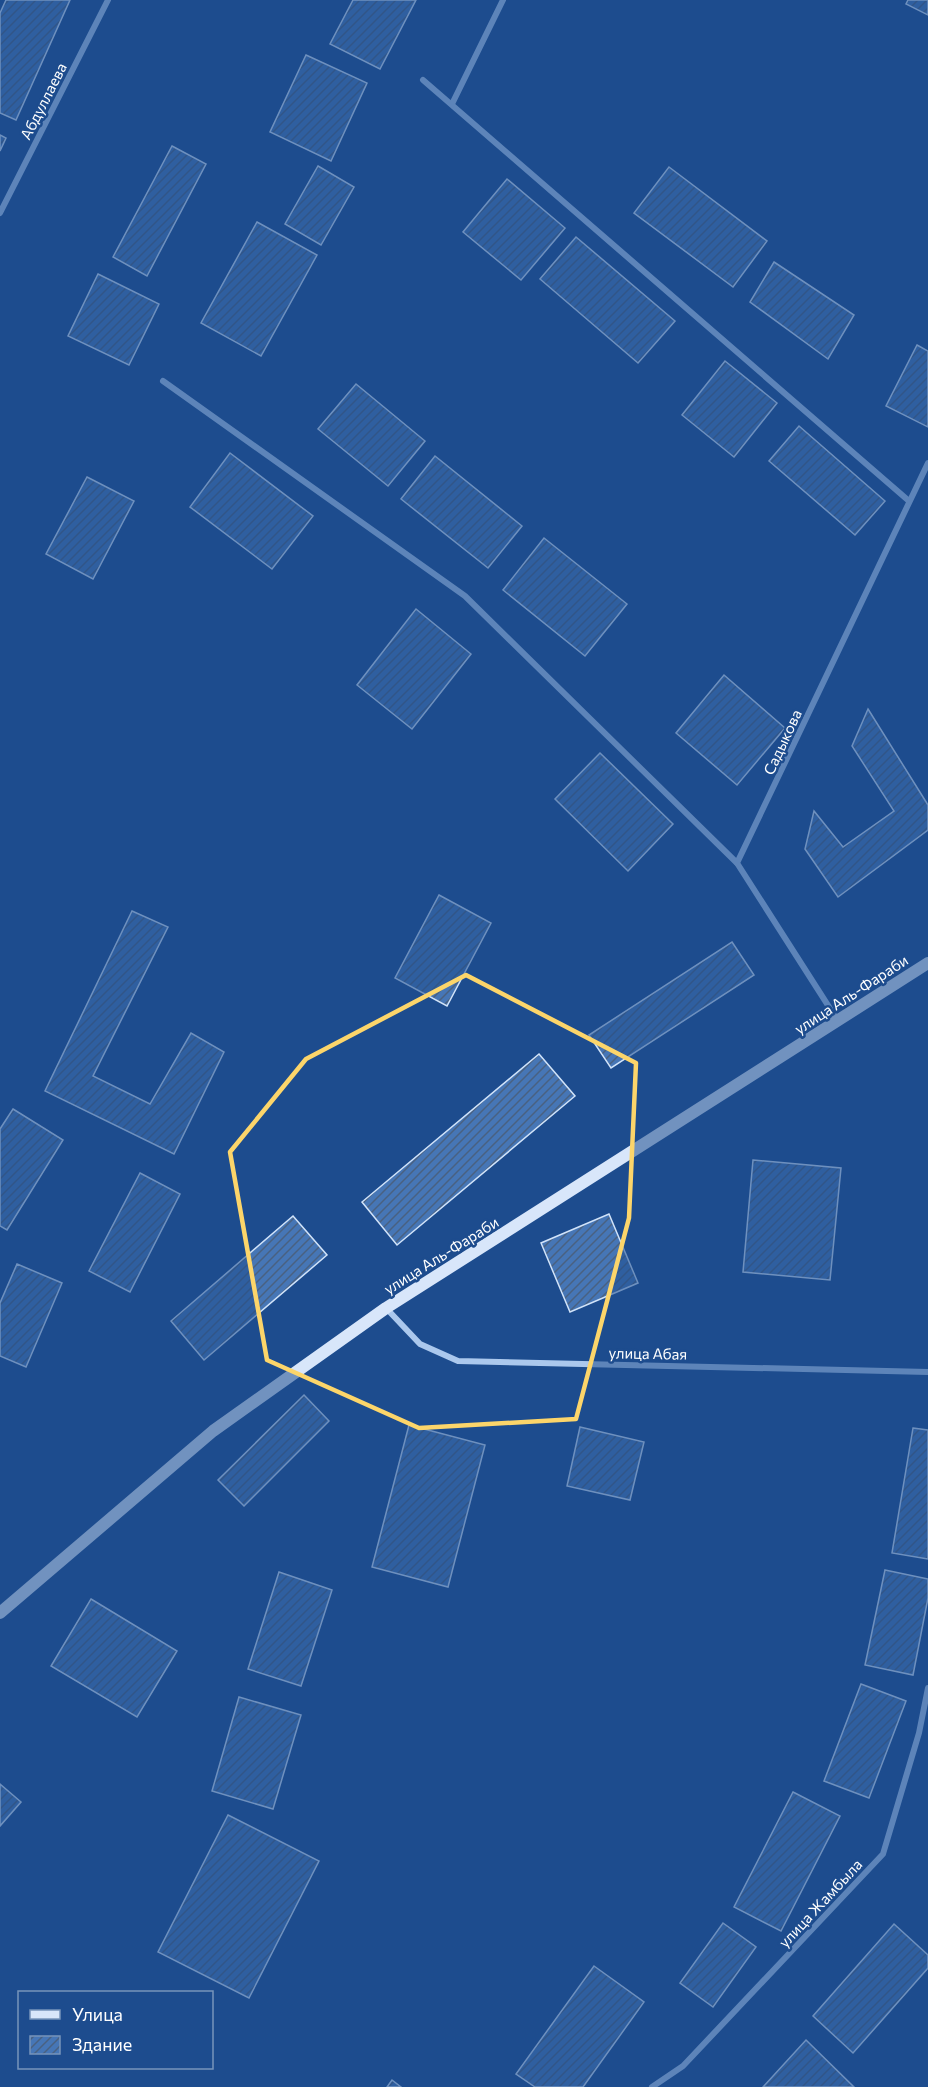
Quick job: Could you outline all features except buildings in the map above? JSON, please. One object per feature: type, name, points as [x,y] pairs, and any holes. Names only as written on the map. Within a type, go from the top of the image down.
[{"type":"main road","name":"улица Аль-Фараби","points":[[0,1612],[213,1431],[386,1308],[928,963]]},
{"type":"street","name":"Абдуллаева","points":[[0,213],[108,0]]},
{"type":"street","points":[[452,104],[503,0]]},
{"type":"street","points":[[423,80],[909,501]]},
{"type":"street","points":[[163,381],[465,596],[737,863],[838,1020]]},
{"type":"street","name":"Садыкова","points":[[737,863],[928,463]]},
{"type":"street","name":"улица Абая","points":[[386,1308],[420,1344],[458,1361],[928,1372]]},
{"type":"street","name":"улица Жамбыла","points":[[652,2087],[683,2066],[883,1854],[919,1733],[928,1688]]},
{"type":"street","points":[[919,1733],[928,1735]]},
{"type":"highlighted area","points":[[466,975],[636,1063],[629,1218],[576,1419],[419,1428],[267,1360],[230,1152],[306,1059]]}]
